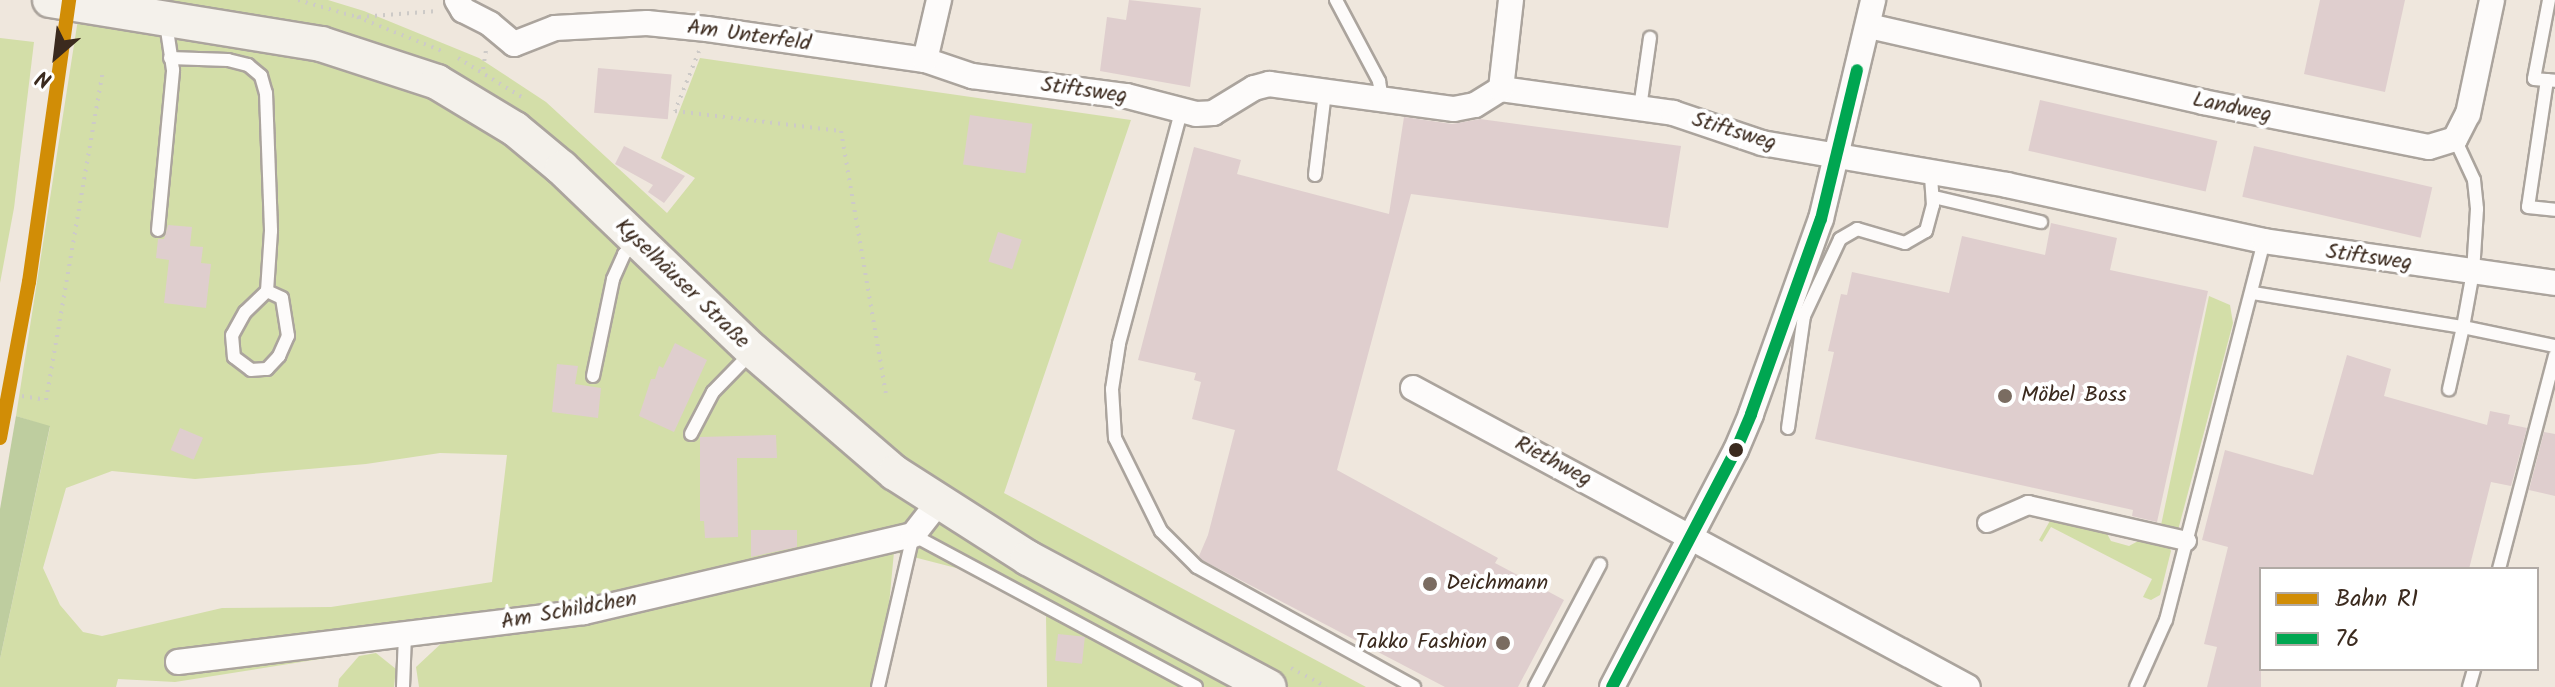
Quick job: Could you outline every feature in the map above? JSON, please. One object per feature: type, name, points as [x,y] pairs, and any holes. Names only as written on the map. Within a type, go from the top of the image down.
[{"type":"main road","name":"Kyselhäuser Straße","points":[[50,0],[167,9],[321,44],[437,82],[515,129],[753,351],[876,457],[938,503],[1028,558],[1272,681]]},
{"type":"street","points":[[925,60],[939,0]]},
{"type":"street","points":[[1501,89],[1511,0]]},
{"type":"street","points":[[1612,687],[1736,450],[1796,313],[1873,0]]},
{"type":"street","points":[[2455,139],[2468,114],[2492,0]]},
{"type":"street","name":"Am Unterfeld","points":[[460,5],[514,44],[555,28],[647,23],[925,60]]},
{"type":"street","name":"Landweg","points":[[1869,26],[2297,122],[2429,147],[2455,139]]},
{"type":"street","name":"Stiftsweg","points":[[925,60],[972,76],[1127,96],[1181,112],[1213,113],[1254,88],[1269,84],[1466,109],[1501,89],[1640,108],[1673,113],[1762,143],[2028,189],[2264,241],[2555,283]]},
{"type":"street","name":"Riethweg","points":[[1413,388],[1968,687]]},
{"type":"street","points":[[913,535],[938,503]]},
{"type":"street","points":[[1987,523],[2028,505],[2187,541]]},
{"type":"street","name":"Am Schildchen","points":[[178,662],[584,612],[913,535]]},
{"type":"lane","points":[[1336,0],[1379,81],[1382,99]]},
{"type":"lane","points":[[2549,0],[2534,79],[2551,81],[2528,207],[2555,210]]},
{"type":"lane","points":[[158,230],[173,70],[167,9]]},
{"type":"lane","points":[[1640,108],[1650,38]]},
{"type":"lane","points":[[170,58],[228,60],[248,65],[261,76],[266,93],[271,231],[267,291],[245,312],[232,335],[234,357],[251,370],[267,369],[279,356],[288,336],[282,298],[267,291]]},
{"type":"lane","points":[[1315,175],[1325,92]]},
{"type":"lane","points":[[1181,112],[1119,344],[1112,389],[1115,438],[1161,531],[1197,567],[1414,687]]},
{"type":"lane","points":[[2540,137],[2555,140]]},
{"type":"lane","points":[[2449,389],[2473,272],[2477,209],[2474,180],[2455,139]]},
{"type":"lane","points":[[1788,428],[1796,313],[1840,239],[1857,229],[1905,243],[1926,231],[1934,197],[1931,173]]},
{"type":"lane","points":[[1934,197],[2041,222]]},
{"type":"lane","points":[[593,376],[613,279],[624,254],[637,241]]},
{"type":"lane","points":[[2136,687],[2166,620],[2264,241]]},
{"type":"lane","points":[[2253,293],[2463,327],[2555,346]]},
{"type":"lane","points":[[691,434],[713,392],[753,351]]},
{"type":"lane","points":[[2500,567],[2555,355]]},
{"type":"lane","points":[[878,687],[889,654],[913,535],[1196,687]]},
{"type":"lane","points":[[1535,687],[1600,564]]},
{"type":"lane","points":[[403,687],[405,636]]},
{"type":"path","points":[[298,0],[419,40],[483,70],[534,105]]},
{"type":"path","points":[[357,17],[460,5]]},
{"type":"path","points":[[707,29],[675,111],[841,131],[886,394]]},
{"type":"path","points":[[22,396],[46,400],[103,71]]},
{"type":"path","points":[[1272,681],[1326,687]]},
{"type":"green space","points":[[81,0],[328,0],[364,11],[479,58],[546,102],[667,213],[695,178],[661,158],[700,58],[1131,120],[1004,493],[1366,687],[1047,687],[1046,616],[964,570],[894,552],[885,647],[871,687],[419,687],[416,667],[446,639],[175,682],[118,679],[116,687],[0,687],[0,659],[50,427],[16,416]],"holes":[[[440,453],[507,455],[492,582],[331,607],[222,608],[102,636],[83,632],[60,605],[43,568],[66,488],[112,471],[195,479],[366,464]]]},
{"type":"green space","points":[[0,38],[34,42],[14,208],[0,283]]},
{"type":"green space","points":[[2209,296],[2230,305],[2233,323],[2177,534],[2160,530]]},
{"type":"green space","points":[[16,416],[50,426],[0,659],[0,509]]},
{"type":"green space","points":[[2051,519],[2105,530],[2111,541],[2129,546],[2140,540],[2169,546],[2171,551],[2160,595],[2151,600],[2143,597],[2152,579],[2051,527],[2042,542],[2039,540]]},
{"type":"green space","points":[[376,653],[396,669],[394,687],[338,687],[339,679],[359,656]]},
{"type":"building","points":[[1129,0],[1201,8],[1190,87],[1100,71],[1107,17],[1126,20]]},
{"type":"building","points":[[2320,0],[2405,0],[2385,92],[2304,74]]},
{"type":"building","points":[[598,68],[672,74],[668,119],[594,113]]},
{"type":"building","points":[[2040,100],[2217,141],[2206,192],[2028,151]]},
{"type":"building","points":[[970,115],[1032,124],[1025,173],[963,165]]},
{"type":"building","points":[[1404,117],[1452,124],[1480,119],[1681,146],[1668,228],[1411,194],[1337,470],[1498,558],[1495,563],[1564,600],[1518,687],[1445,687],[1202,560],[1199,556],[1208,535],[1235,430],[1192,419],[1201,382],[1194,380],[1196,373],[1138,360],[1194,147],[1241,160],[1237,174],[1389,214]]},
{"type":"building","points":[[624,146],[685,176],[664,203],[648,192],[653,185],[615,164]]},
{"type":"building","points":[[2254,146],[2432,187],[2421,238],[2242,197]]},
{"type":"building","name":"Möbel Boss","points":[[2051,223],[2117,238],[2110,270],[2208,291],[2157,522],[2132,516],[2133,510],[1815,439],[1834,352],[1828,351],[1841,294],[1847,295],[1852,272],[1949,293],[1962,236],[2045,255]]},
{"type":"building","points":[[168,225],[192,227],[190,246],[203,247],[201,263],[211,264],[206,308],[164,303],[169,260],[156,258],[158,239],[164,239]]},
{"type":"building","points":[[998,232],[1022,240],[1012,269],[988,261]]},
{"type":"building","points":[[675,343],[707,360],[674,432],[639,416],[651,379],[655,379],[659,366],[663,368]]},
{"type":"building","points":[[2347,355],[2391,369],[2384,396],[2487,425],[2490,411],[2510,415],[2508,424],[2527,428],[2511,486],[2491,482],[2470,567],[2259,567],[2261,687],[2207,687],[2217,647],[2204,644],[2228,547],[2202,540],[2225,450],[2313,475]]},
{"type":"building","points":[[557,364],[578,366],[575,384],[601,388],[598,418],[552,412]]},
{"type":"building","points":[[180,428],[203,438],[194,460],[171,450]]},
{"type":"building","points":[[2544,432],[2555,434],[2555,496],[2529,490]]},
{"type":"building","points":[[776,435],[777,458],[737,458],[738,537],[705,538],[704,521],[700,521],[700,437]]},
{"type":"building","points":[[751,530],[797,530],[797,547],[751,557]]},
{"type":"building","points":[[1058,634],[1085,637],[1082,664],[1055,661]]},
{"type":"rail line","name":"R1","points":[[0,438],[29,282],[69,0]]},
{"type":"transit line","name":"76","points":[[1612,687],[1736,450],[1751,414],[1821,219],[1857,70]]},
{"type":"place","name":"Möbel Boss","points":[[2005,396]]},
{"type":"place","name":"Deichmann","points":[[1430,584]]},
{"type":"place","name":"Takko Fashion","points":[[1503,643]]}]
